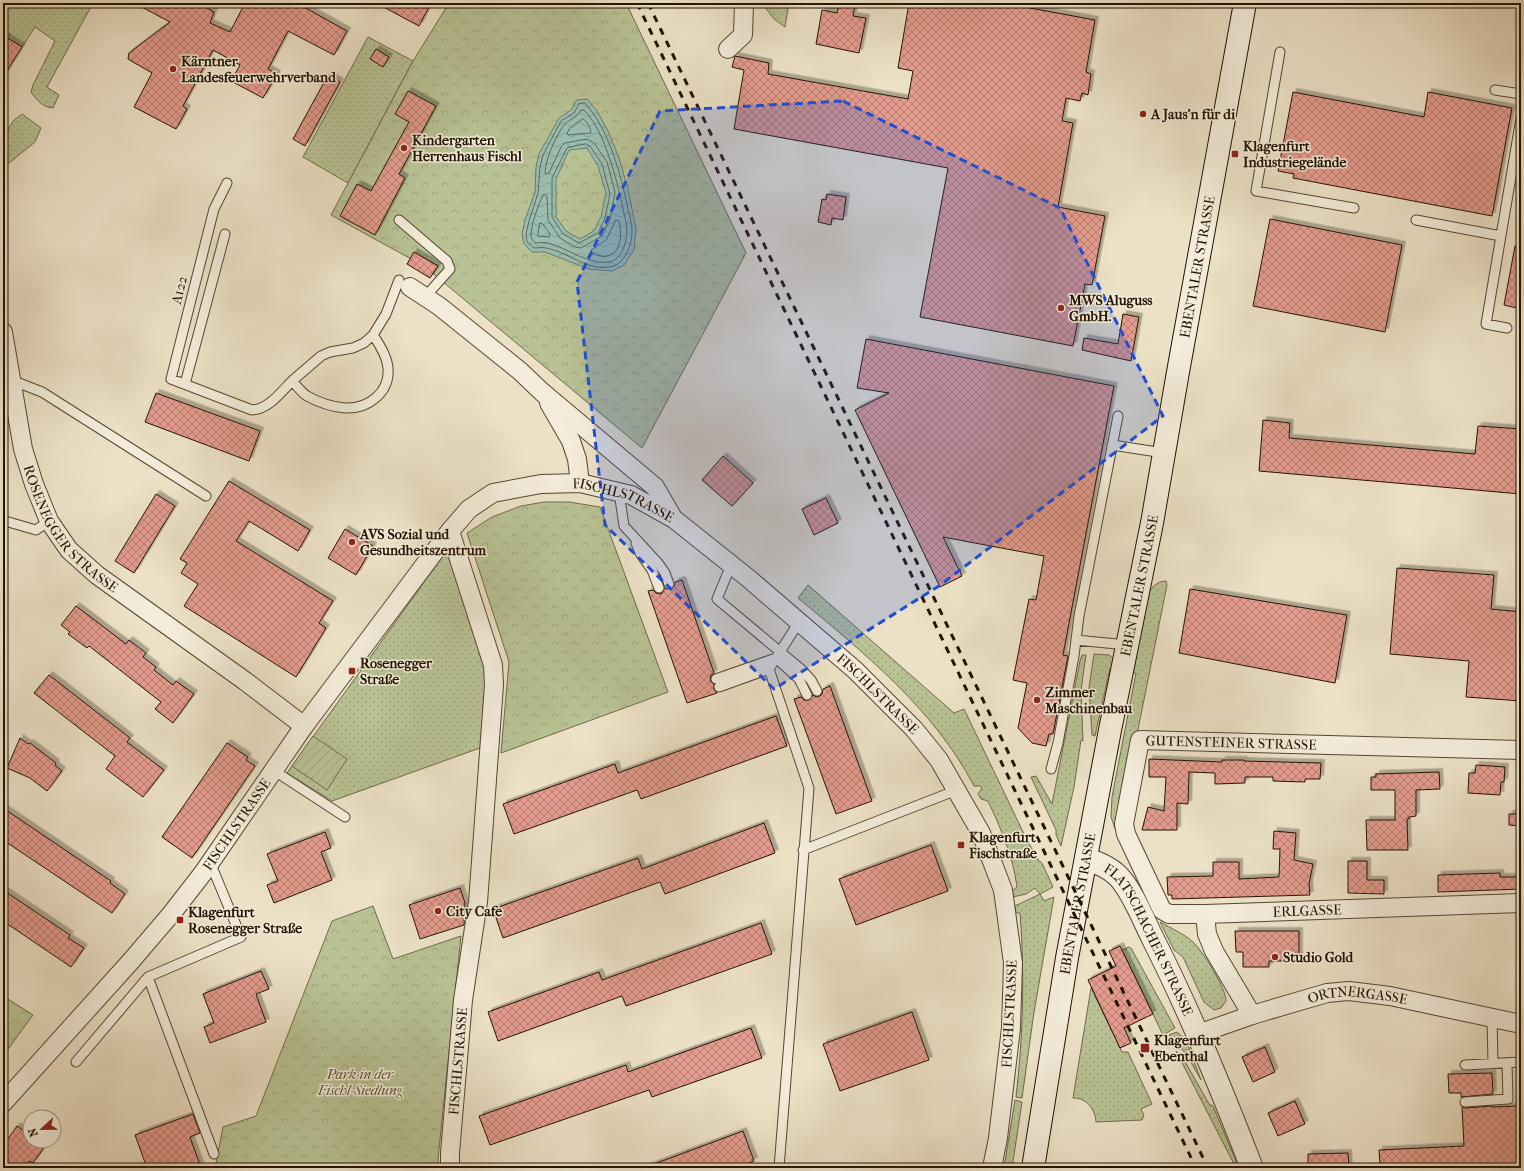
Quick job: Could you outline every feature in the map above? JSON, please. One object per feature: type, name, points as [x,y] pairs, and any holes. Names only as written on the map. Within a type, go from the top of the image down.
[{"type":"main road","name":"EBENTALER STRASSE","points":[[1033,1168],[1053,1039],[1110,730],[1165,453],[1180,356],[1245,3]]},
{"type":"main road","name":"FLATSCHACHER STRASSE","points":[[1086,859],[1103,865],[1117,875],[1123,882],[1174,980],[1198,1034],[1252,1168]]},
{"type":"street","points":[[728,49],[743,35],[744,3]]},
{"type":"street","points":[[404,284],[439,306],[520,371],[542,392],[655,487],[674,519]]},
{"type":"street","name":"ROSENEGGER STRASSE","points":[[3,332],[24,449],[34,484],[50,521],[69,550],[97,575],[245,681],[304,726]]},
{"type":"street","points":[[542,392],[571,440],[577,459],[580,483]]},
{"type":"street","name":"FISCHLSTRASSE","points":[[3,1103],[131,961],[172,912],[210,862],[304,726],[450,531],[470,509],[493,493],[541,484],[580,483],[631,495],[674,519],[732,565],[855,670],[914,729],[939,760],[981,833],[1002,890],[1013,963],[1011,1028],[998,1138],[992,1168]]},
{"type":"street","name":"FISCHLSTRASSE","points":[[450,531],[493,665],[494,685],[478,902],[464,1000],[450,1153],[450,1168]]},
{"type":"street","name":"GUTENSTEINER STRASSE","points":[[1205,914],[1169,914],[1162,910],[1126,834],[1124,824],[1140,740],[1521,750]]},
{"type":"street","name":"ERLGASSE","points":[[1205,914],[1521,903]]},
{"type":"street","points":[[1205,914],[1207,934],[1214,951],[1252,1015]]},
{"type":"street","name":"ORTNERGASSE","points":[[1198,1034],[1252,1015],[1327,993],[1349,991],[1390,996],[1521,1024]]},
{"type":"lane","points":[[1280,52],[1256,191],[1354,208]]},
{"type":"lane","points":[[1495,90],[1521,94]]},
{"type":"lane","points":[[1507,328],[1486,324],[1521,118]]},
{"type":"lane","name":"A122","points":[[185,384],[171,379],[214,209],[227,183]]},
{"type":"lane","points":[[399,220],[447,261],[450,269],[426,297]]},
{"type":"lane","points":[[1416,220],[1501,236]]},
{"type":"lane","points":[[225,234],[185,384],[252,410],[258,410],[265,407],[321,356],[330,352],[353,348],[364,343],[373,335],[404,284]]},
{"type":"lane","points":[[292,381],[306,396],[328,404],[346,408],[361,406],[373,401],[382,393],[388,381],[388,367],[383,352],[373,335]]},
{"type":"lane","points":[[11,380],[42,392],[206,496]]},
{"type":"lane","points":[[1051,769],[1058,743],[1079,616],[1118,416]]},
{"type":"lane","points":[[1112,445],[1165,453]]},
{"type":"lane","points":[[619,492],[624,526],[658,563],[665,573],[669,584]]},
{"type":"lane","points":[[3,519],[5,521],[36,530],[50,521]]},
{"type":"lane","points":[[633,536],[640,553],[652,570],[659,588]]},
{"type":"lane","points":[[732,565],[717,599],[778,654],[811,680],[816,691]]},
{"type":"lane","points":[[778,654],[718,683],[769,669],[799,622]]},
{"type":"lane","points":[[1076,640],[1128,645]]},
{"type":"lane","points":[[778,654],[805,688],[807,695]]},
{"type":"lane","points":[[769,669],[809,788],[779,1168]]},
{"type":"lane","points":[[273,770],[345,817]]},
{"type":"lane","points":[[804,850],[957,790]]},
{"type":"lane","points":[[76,1062],[148,977],[241,937],[210,862]]},
{"type":"lane","points":[[148,977],[214,1154]]},
{"type":"lane","points":[[1492,1018],[1493,1063]]},
{"type":"lane","points":[[1465,1064],[1521,1062]]},
{"type":"lane","points":[[1465,1102],[1508,1099],[1507,1063]]},
{"type":"highlighted area","points":[[843,101],[1060,208],[1163,416],[939,586],[774,689],[605,525],[577,282],[660,111]]},
{"type":"green space","points":[[3,3],[93,3],[47,87],[59,95],[53,108],[43,105],[31,92],[55,41],[35,27],[22,47],[3,35]]},
{"type":"green space","points":[[449,3],[626,3],[746,253],[642,448],[424,266],[331,215],[413,61]]},
{"type":"green space","points":[[762,3],[789,3],[785,27],[774,19]]},
{"type":"green space","points":[[368,37],[413,61],[348,183],[303,157]]},
{"type":"green space","points":[[22,114],[41,128],[35,142],[9,163],[3,163],[3,129],[7,131],[13,121]]},
{"type":"green space","points":[[544,502],[569,502],[600,507],[668,692],[501,753],[509,662],[467,533],[492,517],[521,506]]},
{"type":"green space","points":[[448,549],[489,667],[480,748],[332,801],[287,773]]},
{"type":"green space","points":[[1166,581],[1167,585],[1117,834],[1111,817],[1112,797],[1136,673],[1133,673],[1147,598],[1156,584]]},
{"type":"green space","points":[[808,585],[954,713],[964,709],[1025,836],[1038,860],[1042,863],[1053,887],[1040,894],[1035,888],[1026,894],[1013,897],[1012,891],[1017,887],[1013,864],[1002,832],[988,801],[981,799],[978,794],[982,788],[980,786],[974,786],[958,758],[939,732],[895,683],[847,639],[798,598]]},
{"type":"green space","points":[[1094,654],[1109,655],[1113,658],[1113,668],[1110,668],[1095,736],[1092,735],[1089,688]]},
{"type":"green space","points":[[1082,655],[1086,655],[1081,690],[1083,741],[1081,740],[1074,787],[1061,846],[1056,835],[1056,830],[1031,777],[1036,776],[1052,804]]},
{"type":"green space","points":[[313,736],[347,759],[327,790],[292,766]]},
{"type":"green space","points":[[1040,894],[1044,901],[1054,897],[1034,1012],[1022,1098],[1016,1097],[1022,1028],[1023,982],[1020,913],[1016,913],[1015,906]]},
{"type":"green space","name":"Park in der Fischl-Siedlung","points":[[373,906],[393,959],[461,936],[438,1159],[439,1168],[215,1168],[223,1127],[256,1116],[332,921]]},
{"type":"green space","points":[[1160,922],[1189,939],[1202,953],[1223,988],[1226,1001],[1221,1008],[1214,1010],[1204,1002],[1183,957],[1174,950]]},
{"type":"green space","points":[[1129,947],[1131,948],[1175,1028],[1163,1035],[1122,950]]},
{"type":"green space","points":[[1091,988],[1122,1052],[1128,1052],[1152,1104],[1141,1109],[1144,1115],[1142,1120],[1096,1122],[1094,1113],[1089,1105],[1078,1098],[1073,1098]]},
{"type":"green space","points":[[3,996],[33,1015],[3,1056]]},
{"type":"green space","points":[[1177,1032],[1186,1040],[1201,1080],[1187,1055],[1169,1035]]},
{"type":"green space","points":[[1176,1051],[1183,1058],[1209,1104],[1213,1106],[1239,1168],[1236,1168]]},
{"type":"green space","points":[[1015,1100],[1022,1102],[1012,1168],[1004,1168]]},
{"type":"water","points":[[587,99],[597,111],[608,131],[619,158],[628,189],[636,229],[634,250],[624,265],[612,271],[589,269],[545,252],[532,252],[524,244],[522,234],[525,220],[535,192],[536,167],[539,154],[559,118],[571,110],[577,100]],"holes":[[[587,148],[598,166],[606,193],[601,217],[594,231],[580,239],[566,231],[556,217],[556,179],[569,150]]]},
{"type":"building","name":"Kärntner Landesfeuerwehrverband","points":[[134,3],[198,3],[214,12],[210,23],[230,32],[245,3],[303,3],[302,6],[347,31],[334,55],[288,31],[268,69],[277,74],[263,98],[231,81],[240,65],[213,50],[183,106],[187,109],[176,129],[134,107],[152,73],[128,59],[129,53],[170,22]]},
{"type":"building","points":[[376,3],[431,3],[419,26]]},
{"type":"building","points":[[839,3],[855,5],[853,16],[866,18],[859,53],[816,44],[822,10],[837,13]]},
{"type":"building","points":[[909,3],[1003,3],[1095,20],[1086,72],[1091,74],[1088,95],[1082,93],[1080,101],[1066,98],[1062,121],[1073,123],[1058,207],[1105,216],[1092,285],[1085,284],[1073,346],[920,317],[948,168],[734,129],[744,70],[732,67],[735,56],[769,63],[768,74],[908,99],[913,71],[898,68]]},
{"type":"building","points":[[3,35],[22,47],[3,77]]},
{"type":"building","points":[[376,49],[389,57],[383,67],[370,59]]},
{"type":"building","points":[[328,75],[340,82],[305,146],[293,139]]},
{"type":"building","name":"Kindergarten Herrenhaus Fischl","points":[[408,91],[436,106],[399,174],[405,178],[375,235],[340,216],[357,184],[371,191],[409,122],[395,114]]},
{"type":"building","points":[[1293,92],[1424,117],[1428,92],[1512,108],[1492,216],[1293,178],[1294,174],[1278,171]]},
{"type":"building","points":[[827,194],[846,197],[843,220],[832,218],[831,225],[818,222],[822,199],[826,200]]},
{"type":"building","points":[[1270,219],[1402,245],[1385,332],[1253,306]]},
{"type":"building","points":[[1515,246],[1521,246],[1521,309],[1504,305]]},
{"type":"building","points":[[414,252],[438,266],[430,278],[407,264]]},
{"type":"building","points":[[1123,314],[1139,317],[1131,361],[1082,350],[1084,338],[1118,344]]},
{"type":"building","points":[[866,339],[1114,386],[1063,655],[1068,656],[1053,734],[1049,734],[1046,746],[1032,743],[1018,728],[1027,683],[1013,680],[1029,599],[1036,600],[1044,556],[943,537],[962,576],[940,587],[855,410],[889,393],[857,388]]},
{"type":"building","points":[[156,393],[260,431],[249,461],[145,422]]},
{"type":"building","points":[[1263,420],[1290,423],[1289,438],[1475,454],[1478,426],[1521,429],[1521,494],[1259,471]]},
{"type":"building","points":[[723,456],[753,483],[732,506],[702,480]]},
{"type":"building","points":[[229,481],[310,530],[298,551],[249,521],[236,541],[333,601],[319,623],[326,628],[296,677],[184,606],[198,584],[181,573],[187,563],[180,559]]},
{"type":"building","points":[[156,494],[175,506],[134,573],[115,561]]},
{"type":"building","points":[[826,498],[838,523],[814,535],[802,509]]},
{"type":"building","name":"AVS Sozial und Gesundheitszentrum","points":[[345,529],[373,546],[356,575],[328,558]]},
{"type":"building","points":[[1397,568],[1494,575],[1491,609],[1521,612],[1521,701],[1466,697],[1469,661],[1390,654]]},
{"type":"building","points":[[682,580],[714,673],[711,675],[710,681],[714,684],[714,689],[717,693],[687,703],[648,591],[653,590],[656,593],[661,594],[665,588],[671,589],[675,585],[675,582]]},
{"type":"building","points":[[1190,589],[1347,615],[1335,683],[1179,653]]},
{"type":"building","points":[[76,606],[126,644],[129,640],[146,653],[143,657],[156,667],[154,670],[173,685],[176,681],[194,694],[173,723],[155,709],[161,702],[89,646],[87,648],[68,634],[70,632],[61,625]]},
{"type":"building","points":[[49,675],[130,738],[127,742],[164,770],[143,797],[106,769],[115,756],[34,693]]},
{"type":"building","points":[[830,686],[872,801],[836,814],[794,699],[801,697],[804,700],[809,700],[813,695],[816,697],[820,696],[823,689]]},
{"type":"building","points":[[776,716],[787,746],[641,799],[637,790],[514,834],[503,804],[615,764],[618,773]]},
{"type":"building","points":[[20,738],[28,744],[30,743],[56,763],[55,765],[62,771],[47,791],[30,778],[7,768]]},
{"type":"building","points":[[227,743],[248,757],[246,760],[255,766],[192,858],[162,837]]},
{"type":"building","points":[[1149,759],[1222,762],[1222,760],[1244,760],[1321,763],[1320,779],[1305,779],[1305,782],[1273,781],[1273,777],[1245,777],[1245,783],[1215,784],[1215,773],[1189,772],[1188,804],[1177,803],[1177,830],[1142,830],[1148,807],[1164,811],[1166,777],[1149,777]]},
{"type":"building","points":[[1476,765],[1505,767],[1504,782],[1501,782],[1500,795],[1468,793],[1469,773],[1475,773]]},
{"type":"building","points":[[1439,772],[1440,789],[1416,790],[1416,816],[1409,817],[1409,819],[1407,819],[1408,850],[1367,850],[1366,820],[1395,820],[1395,790],[1371,790],[1371,777],[1376,777],[1376,774]]},
{"type":"building","points":[[3,808],[111,881],[110,883],[125,894],[112,913],[3,840]]},
{"type":"building","points":[[1509,814],[1521,814],[1521,826],[1509,825]]},
{"type":"building","points":[[764,823],[775,853],[665,894],[660,882],[503,938],[493,909],[638,858],[642,869]]},
{"type":"building","points":[[1274,831],[1296,833],[1294,860],[1313,864],[1309,884],[1310,895],[1172,899],[1172,895],[1168,895],[1167,877],[1213,876],[1213,862],[1239,862],[1239,879],[1279,877],[1280,849],[1273,849]]},
{"type":"building","points":[[325,832],[331,848],[321,852],[332,880],[274,903],[267,885],[278,881],[267,854]]},
{"type":"building","points":[[931,845],[948,891],[856,925],[839,879]]},
{"type":"building","points":[[1348,861],[1367,861],[1367,880],[1384,880],[1384,894],[1348,893]]},
{"type":"building","points":[[1500,873],[1500,877],[1521,877],[1521,889],[1438,892],[1438,875]]},
{"type":"building","name":"City Cafe","points":[[460,888],[465,903],[464,925],[420,939],[409,905]]},
{"type":"building","points":[[3,890],[70,935],[68,938],[84,948],[71,967],[3,921]]},
{"type":"building","points":[[761,923],[772,954],[626,1006],[622,996],[498,1041],[488,1012],[599,972],[602,980]]},
{"type":"building","points":[[1235,931],[1299,931],[1299,961],[1269,961],[1269,967],[1243,967],[1243,952],[1236,952]]},
{"type":"building","points":[[1120,946],[1153,1014],[1124,1028],[1131,1043],[1120,1048],[1088,980],[1116,966],[1109,951]]},
{"type":"building","points":[[261,971],[269,989],[256,994],[266,1022],[210,1043],[204,1027],[214,1023],[203,994]]},
{"type":"building","points":[[912,1012],[929,1060],[840,1091],[823,1044]]},
{"type":"building","points":[[751,1028],[762,1058],[652,1097],[649,1090],[490,1145],[479,1116],[626,1065],[628,1072]]},
{"type":"building","points":[[1265,1047],[1275,1072],[1253,1082],[1242,1057]]},
{"type":"building","points":[[1492,1073],[1493,1094],[1461,1097],[1461,1093],[1449,1093],[1448,1074]]},
{"type":"building","points":[[1295,1101],[1305,1124],[1278,1136],[1268,1113]]},
{"type":"building","points":[[1521,1106],[1521,1168],[1416,1168],[1415,1164],[1380,1166],[1379,1150],[1464,1146],[1462,1107]]},
{"type":"building","points":[[193,1114],[200,1133],[190,1137],[201,1168],[147,1168],[135,1135]]},
{"type":"building","points":[[17,1126],[22,1130],[22,1149],[43,1149],[33,1163],[29,1161],[24,1168],[3,1168],[3,1146]]},
{"type":"building","points":[[743,1131],[754,1161],[736,1168],[646,1168],[646,1167]]},
{"type":"building","points":[[1348,1153],[1349,1168],[1308,1168],[1308,1154]]},
{"type":"railway","points":[[637,3],[1196,1168]]},
{"type":"railway","points":[[648,3],[1208,1168]]},
{"type":"place","name":"Kärntner Landesfeuerwehrverband","points":[[173,69]]},
{"type":"place","name":"A Jaus'n für di","points":[[1143,114]]},
{"type":"place","name":"Kindergarten Herrenhaus Fischl","points":[[404,148]]},
{"type":"place","name":"Klagenfurt Industriegelände","points":[[1235,154]]},
{"type":"place","name":"MWS Aluguss GmbH.","points":[[1061,308]]},
{"type":"place","name":"AVS Sozial und Gesundheitszentrum","points":[[352,542]]},
{"type":"place","name":"Rosenegger Straße","points":[[352,671]]},
{"type":"place","name":"Zimmer Maschinenbau","points":[[1037,700]]},
{"type":"place","name":"Klagenfurt Fischstraße","points":[[961,845]]},
{"type":"place","name":"City Cafe","points":[[438,911]]},
{"type":"place","name":"Klagenfurt Rosenegger Straße","points":[[180,920]]},
{"type":"place","name":"Studio Gold","points":[[1275,957]]},
{"type":"place","name":"Klagenfurt Ebenthal","points":[[1145,1048]]}]
